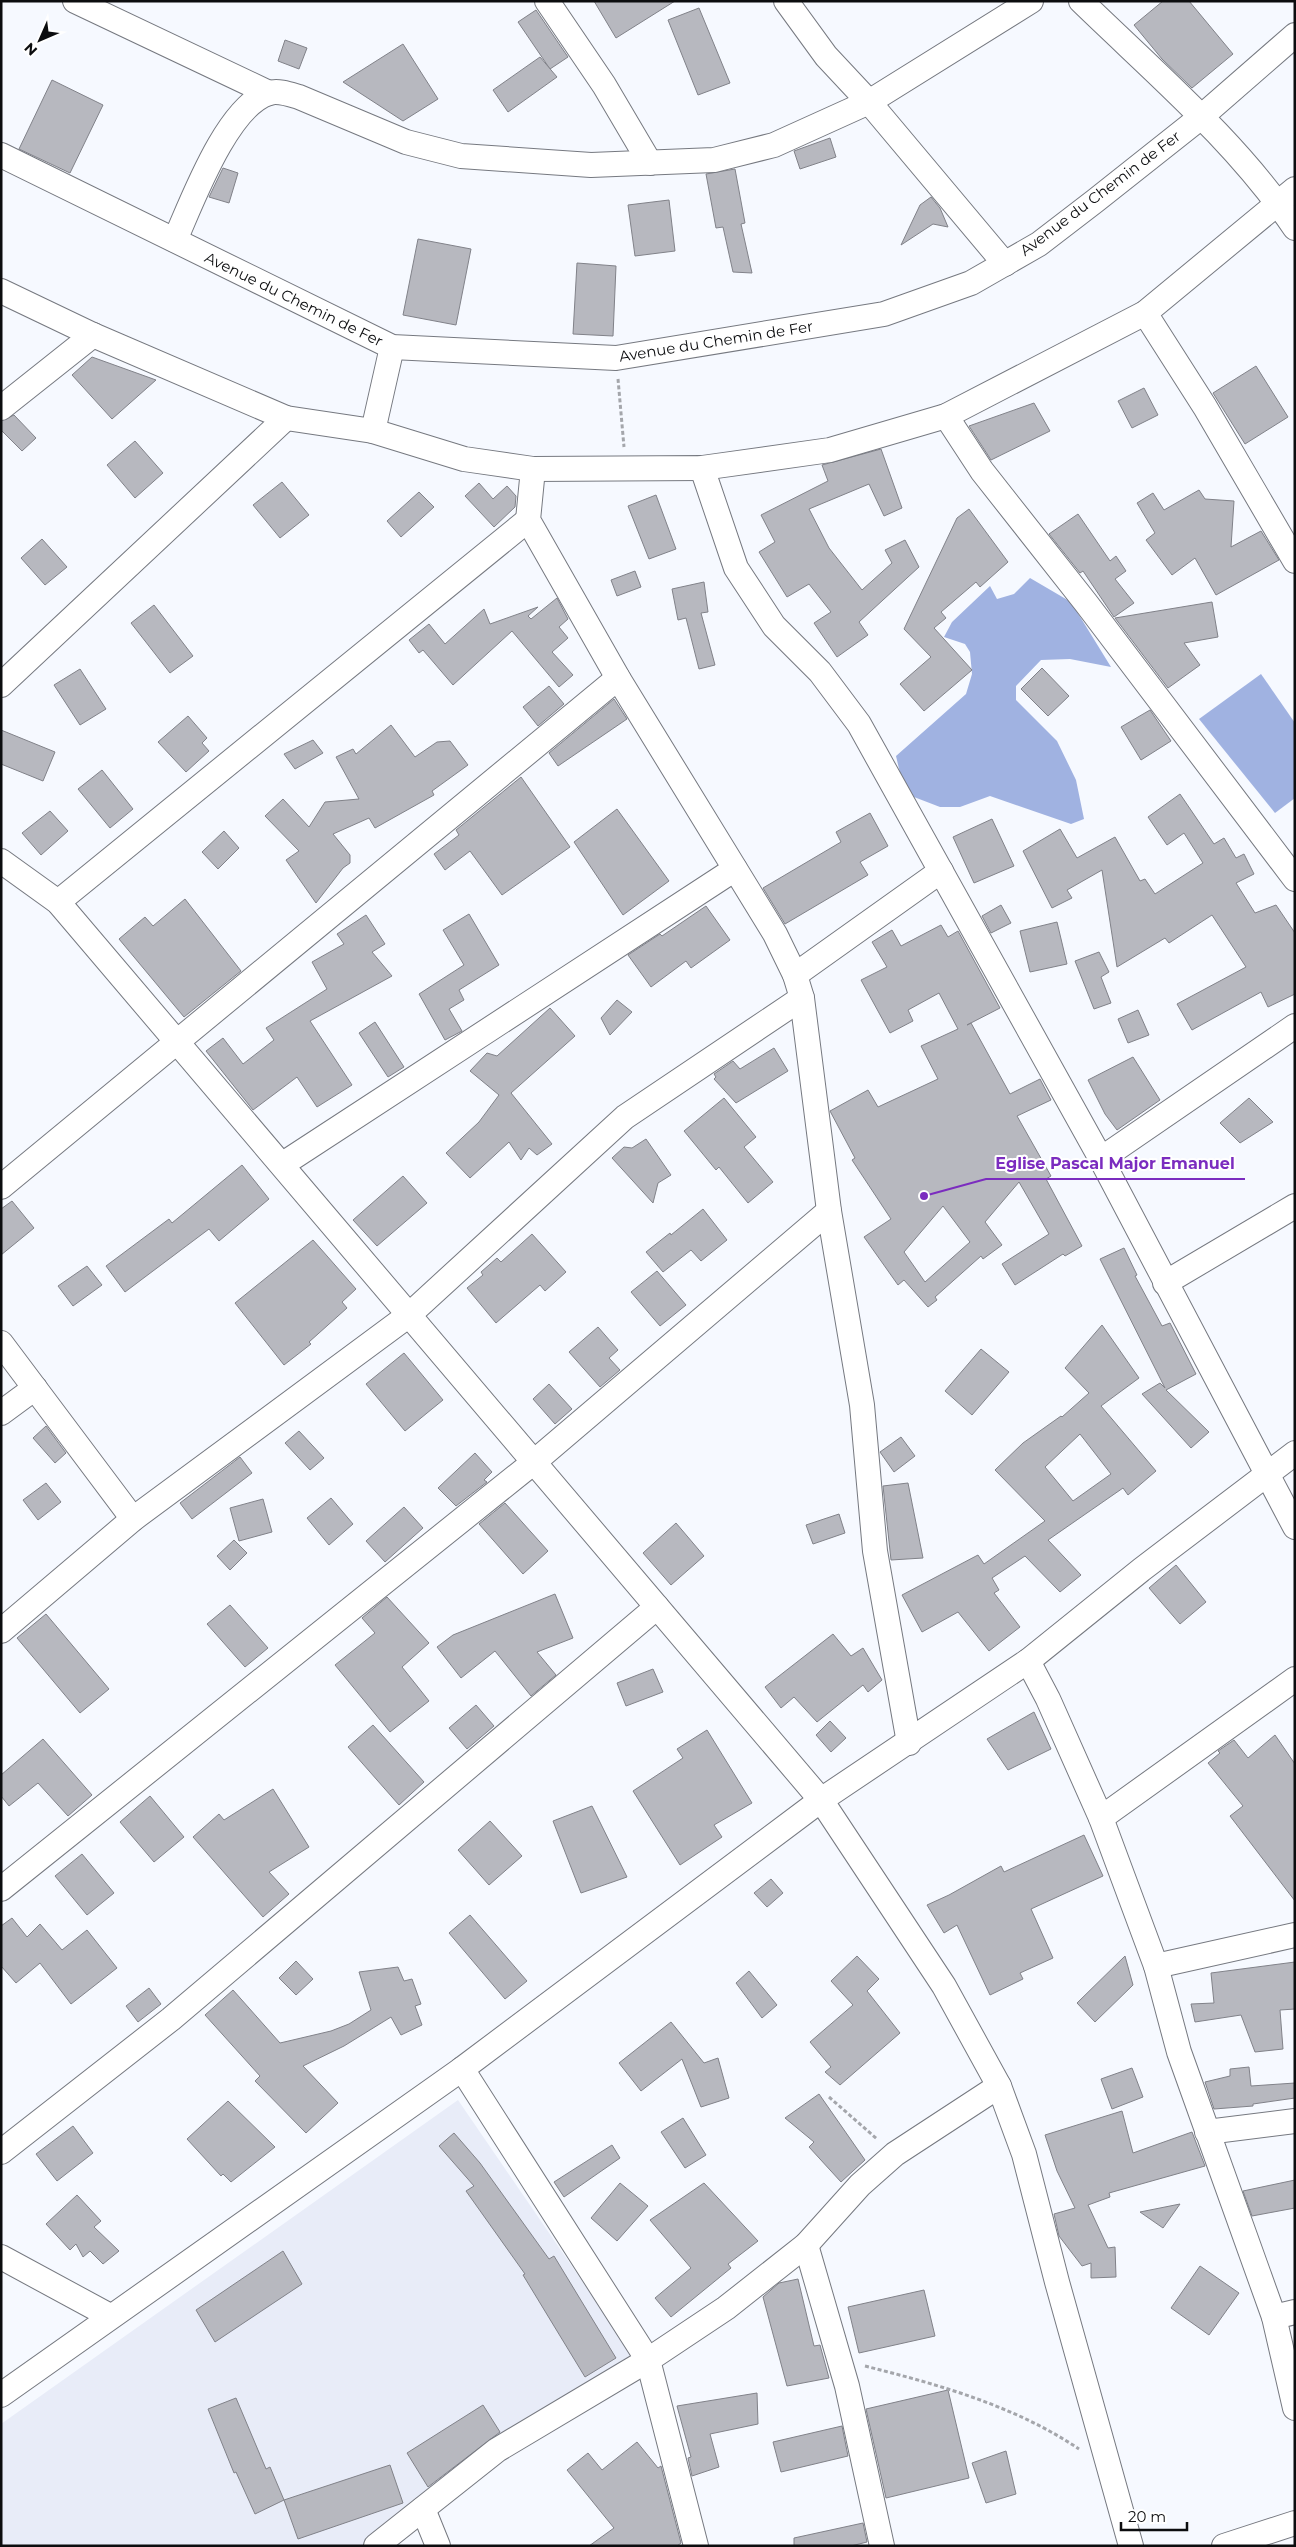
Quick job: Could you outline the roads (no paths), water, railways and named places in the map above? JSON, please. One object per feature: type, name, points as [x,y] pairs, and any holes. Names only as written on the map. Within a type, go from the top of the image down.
[{"type":"street","points":[[75,1],[269,93]]},
{"type":"street","points":[[547,1],[604,85],[650,163]]},
{"type":"street","points":[[786,1],[826,56],[869,102],[1005,264]]},
{"type":"street","points":[[175,240],[222,141],[247,108],[269,93],[281,92],[299,96],[406,142],[461,156],[591,165],[714,160],[774,145],[869,102],[1031,1]]},
{"type":"street","points":[[1081,1],[1200,117],[1286,196],[1295,228]]},
{"type":"street","name":"Avenue du Chemin de Fer","points":[[1,155],[392,347],[616,358],[884,314],[970,283],[1039,244],[1200,117],[1295,35]]},
{"type":"street","points":[[1,291],[93,335],[286,418],[373,431],[464,459],[533,469],[626,470],[702,468],[830,450],[946,416],[1145,313],[1286,196]]},
{"type":"street","points":[[1145,313],[1205,407],[1295,561]]},
{"type":"street","points":[[1,408],[93,335]]},
{"type":"street","points":[[373,431],[392,347]]},
{"type":"street","points":[[946,416],[982,471],[1086,603],[1295,879]]},
{"type":"street","points":[[1,685],[286,418]]},
{"type":"street","points":[[702,468],[736,568],[774,626],[820,672],[859,724],[1102,1159],[1265,1474],[1295,1527]]},
{"type":"street","points":[[533,469],[528,520],[618,678],[775,934],[795,975],[802,998],[828,1211],[862,1405],[875,1551],[909,1744]]},
{"type":"street","points":[[58,902],[528,520]]},
{"type":"street","points":[[1,1187],[178,1043],[618,678]]},
{"type":"street","points":[[1,861],[58,902],[283,1164],[408,1315],[821,1800],[944,1986],[998,2086],[1024,2154],[1107,2467],[1131,2546]]},
{"type":"street","points":[[283,1164],[735,869]]},
{"type":"street","points":[[795,975],[941,871]]},
{"type":"street","points":[[1,1631],[133,1519],[408,1315],[625,1117],[802,998]]},
{"type":"street","points":[[1102,1159],[1295,1026]]},
{"type":"street","points":[[1165,1283],[1295,1206]]},
{"type":"street","points":[[1,1888],[534,1462],[828,1211]]},
{"type":"street","points":[[1,1343],[133,1519]]},
{"type":"street","points":[[1,1413],[35,1388]]},
{"type":"street","points":[[1,2395],[110,2316],[462,2069],[821,1800],[909,1744],[1028,1661],[1265,1474],[1295,1453]]},
{"type":"street","points":[[1,2152],[171,2019],[657,1607]]},
{"type":"street","points":[[1028,1661],[1060,1725],[1101,1818],[1156,1966],[1179,2052],[1208,2132],[1284,2315],[1295,2408]]},
{"type":"street","points":[[1101,1818],[1295,1679]]},
{"type":"street","points":[[1156,1966],[1295,1936]]},
{"type":"street","points":[[462,2069],[648,2360],[696,2546]]},
{"type":"street","points":[[376,2546],[497,2450],[648,2360],[726,2308],[806,2245],[860,2185],[895,2154],[998,2086]]},
{"type":"street","points":[[1208,2132],[1295,2121]]},
{"type":"street","points":[[806,2245],[858,2431],[882,2546]]},
{"type":"street","points":[[1,2257],[110,2316]]},
{"type":"street","points":[[423,2509],[438,2546]]},
{"type":"street","points":[[1224,2546],[1295,2523]]},
{"type":"place","name":"Eglise Pascal Major Emanuel","points":[[924,1196]]}]
